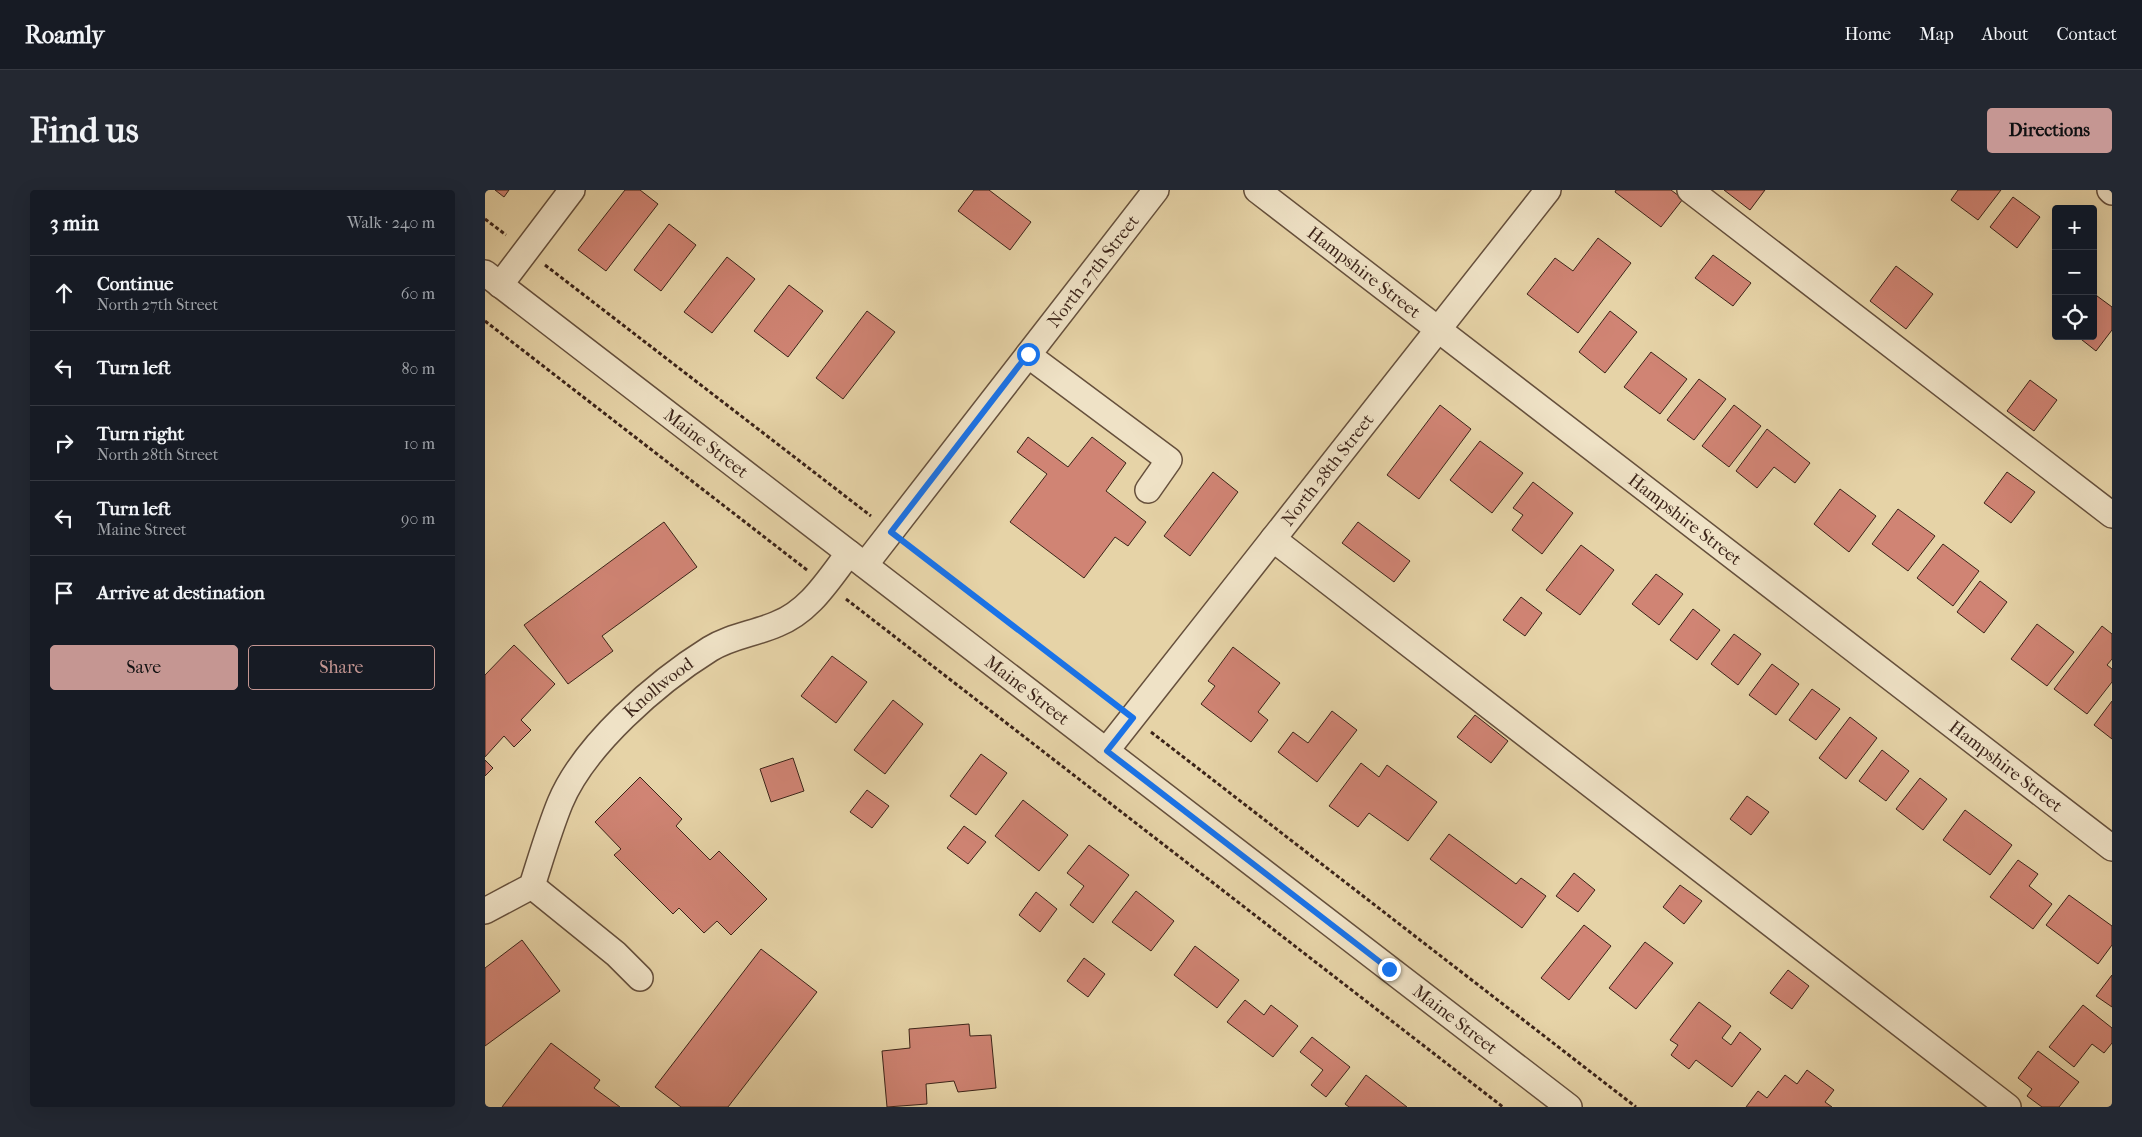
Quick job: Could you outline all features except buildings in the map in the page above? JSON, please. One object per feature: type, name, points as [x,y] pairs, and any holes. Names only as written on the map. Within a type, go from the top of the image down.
[{"type":"street","points":[[493,279],[526,251],[572,190]]},
{"type":"street","name":"North 27th Street","points":[[857,559],[891,532],[1156,190]]},
{"type":"street","name":"Hampshire Street","points":[[1257,190],[2112,848]]},
{"type":"street","name":"North 28th Street","points":[[1107,751],[1548,190]]},
{"type":"street","points":[[1690,190],[2112,515]]},
{"type":"street","name":"Maine Street","points":[[493,279],[1564,1105]]},
{"type":"street","points":[[1028,354],[1169,460],[1148,490]]},
{"type":"street","points":[[1273,539],[2008,1107]]},
{"type":"street","name":"Knollwood","points":[[532,886],[560,802],[595,748],[626,716],[655,690],[709,649],[731,638],[775,625],[790,618],[810,603],[825,584],[857,559]]},
{"type":"street","points":[[485,911],[532,886],[616,954],[640,978]]},
{"type":"path","points":[[485,219],[1637,1107]]},
{"type":"path","points":[[485,321],[1503,1107]]},
{"type":"route","points":[[1028,354],[891,532],[1133,718],[1107,751],[1389,969]]}]
